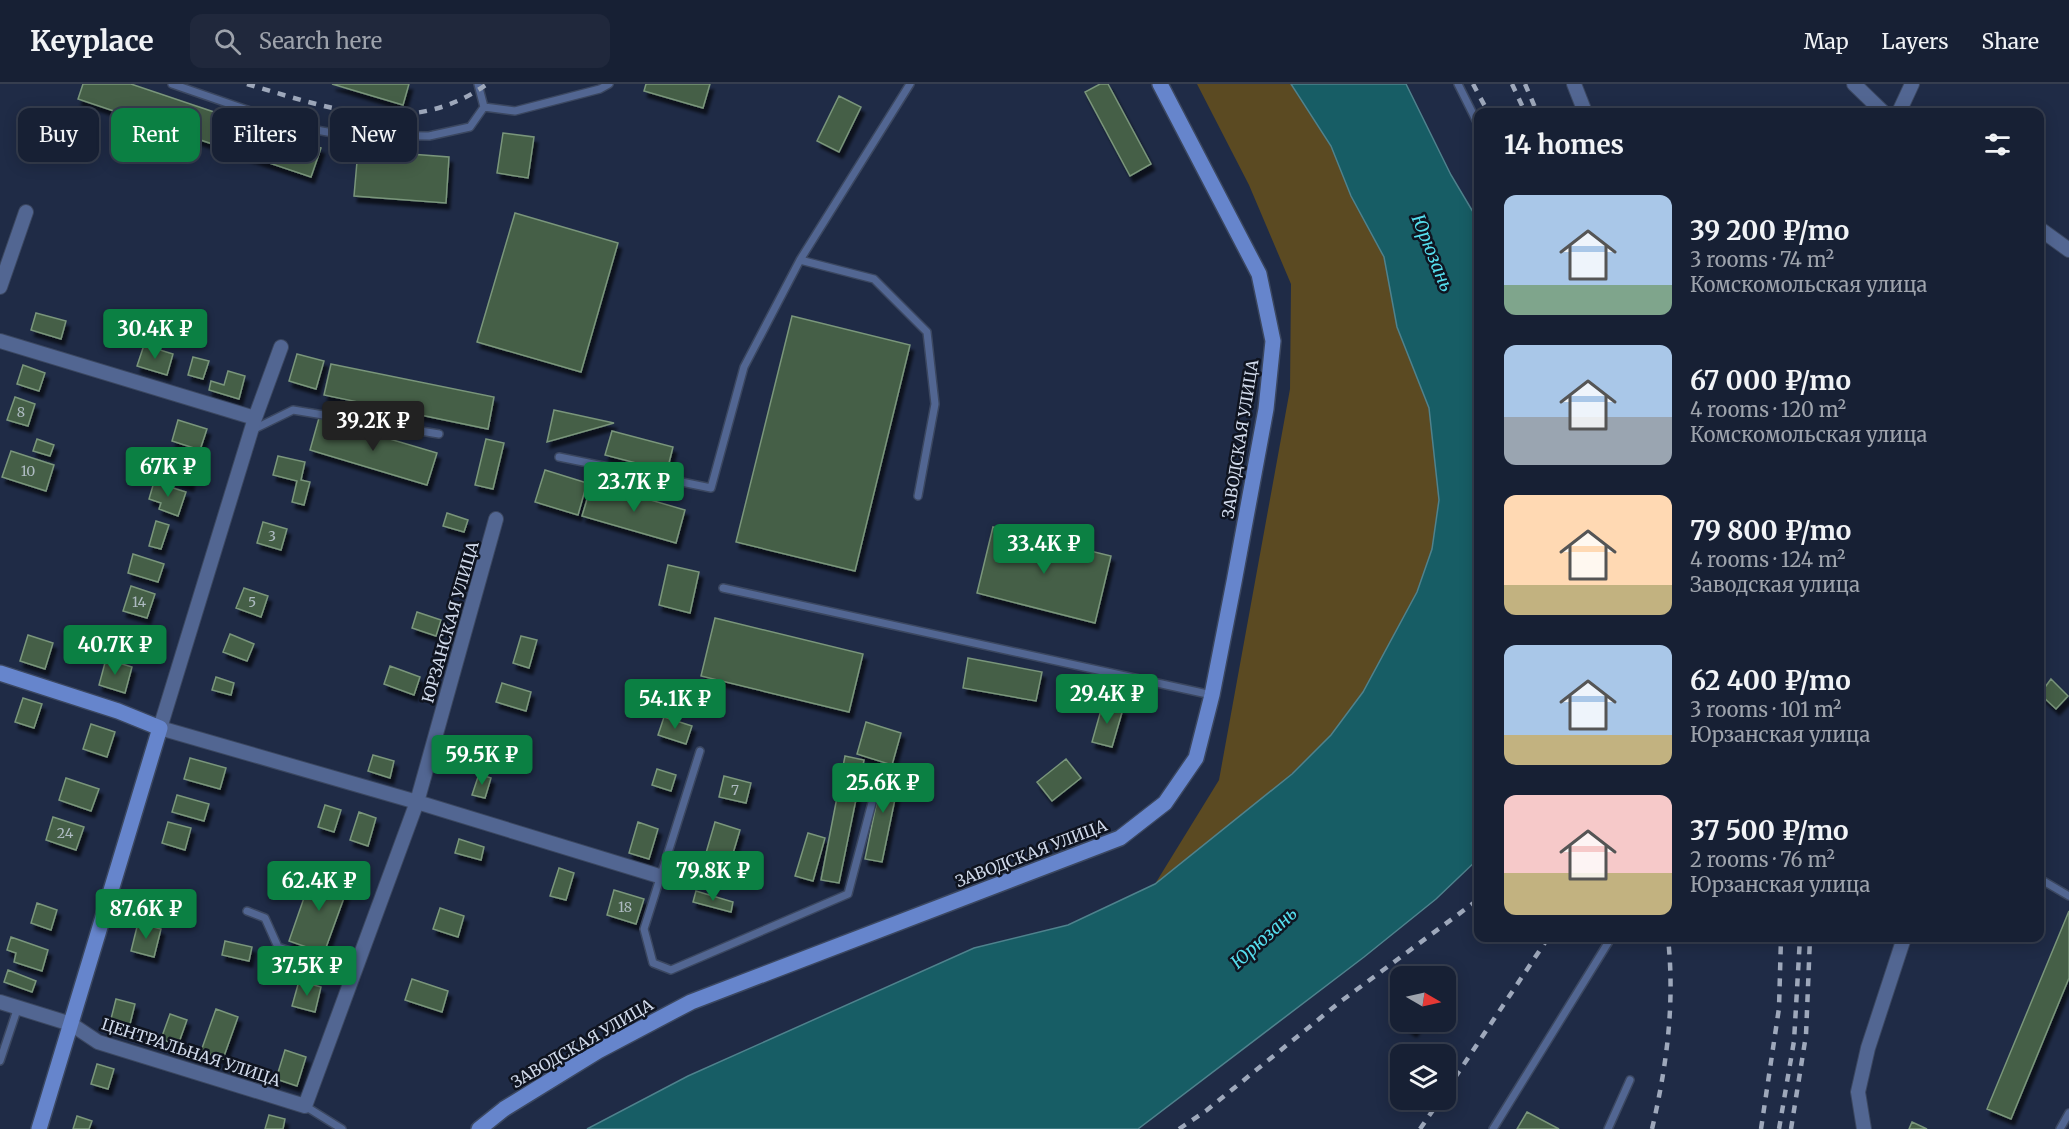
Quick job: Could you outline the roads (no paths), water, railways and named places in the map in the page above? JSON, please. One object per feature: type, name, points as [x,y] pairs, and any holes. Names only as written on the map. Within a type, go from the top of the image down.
[{"type":"street","name":"ЗАВОДСКАЯ УЛИЦА","points":[[479,1129],[504,1109],[598,1051],[691,1002],[1120,838],[1166,803],[1196,758],[1212,695],[1266,409],[1273,341],[1259,274],[1160,84]]},
{"type":"street","points":[[1574,84],[1583,108]]},
{"type":"street","points":[[1854,84],[1879,108]]},
{"type":"street","points":[[1901,108],[1912,84]]},
{"type":"street","points":[[0,287],[26,212]]},
{"type":"street","points":[[2044,232],[2069,250]]},
{"type":"street","points":[[0,341],[253,424]]},
{"type":"street","points":[[39,1129],[253,424],[281,347]]},
{"type":"street","name":"ЮРЗАНСКАЯ УЛИЦА","points":[[305,1106],[417,802],[496,519]]},
{"type":"street","points":[[0,673],[118,711],[160,728],[417,802],[659,876]]},
{"type":"street","points":[[1864,1129],[1858,1092],[1868,1048],[1903,942]]},
{"type":"street","name":"ЦЕНТРАЛЬНАЯ УЛИЦА","points":[[0,1002],[71,1024],[98,1042],[305,1106]]},
{"type":"lane","points":[[172,84],[294,126],[344,135],[429,136],[470,126],[484,107]]},
{"type":"lane","points":[[478,84],[484,107]]},
{"type":"lane","points":[[484,107],[515,111],[600,89],[609,84]]},
{"type":"lane","points":[[560,457],[711,488],[744,368],[800,261],[910,84]]},
{"type":"lane","points":[[1458,84],[1474,116]]},
{"type":"lane","points":[[800,261],[874,279],[927,332],[935,404],[918,496]]},
{"type":"lane","points":[[253,424],[292,410],[439,434]]},
{"type":"lane","points":[[723,588],[1212,695]]},
{"type":"lane","points":[[700,751],[644,929],[653,963],[671,970],[848,894],[879,776]]},
{"type":"lane","points":[[2044,881],[2069,896]]},
{"type":"lane","points":[[247,911],[265,918],[278,947],[354,972]]},
{"type":"lane","points":[[1493,1129],[1609,942]]},
{"type":"lane","points":[[0,1061],[18,1007]]},
{"type":"lane","points":[[1608,1129],[1630,1080]]},
{"type":"lane","points":[[305,1106],[342,1129]]},
{"type":"lane","points":[[2061,1129],[2069,1113]]},
{"type":"water","name":"Юрюзань","points":[[1291,84],[1406,84],[1451,175],[1474,214],[1474,863],[1436,899],[1364,957],[1138,1129],[587,1129],[688,1076],[974,948],[1068,925],[1155,884],[1292,774],[1331,735],[1363,692],[1417,592],[1432,549],[1439,500],[1429,408],[1397,327],[1384,257],[1351,196],[1331,146]]},
{"type":"railway","points":[[247,84],[308,102],[368,114],[428,111],[458,101],[487,84]]},
{"type":"railway","points":[[1473,84],[1486,108]]},
{"type":"railway","points":[[1512,84],[1523,108]]},
{"type":"railway","points":[[1525,84],[1535,108]]},
{"type":"railway","points":[[1179,1129],[1207,1110],[1340,1002],[1474,903]]},
{"type":"railway","points":[[1456,1076],[1545,942]]},
{"type":"railway","points":[[1652,1129],[1666,1058],[1671,986],[1668,942]]},
{"type":"railway","points":[[1761,1129],[1779,1008],[1781,942]]},
{"type":"railway","points":[[1779,1129],[1794,1041],[1800,942]]},
{"type":"railway","points":[[1791,1129],[1806,1035],[1810,942]]},
{"type":"railway","points":[[1420,1129],[1433,1110]]}]
